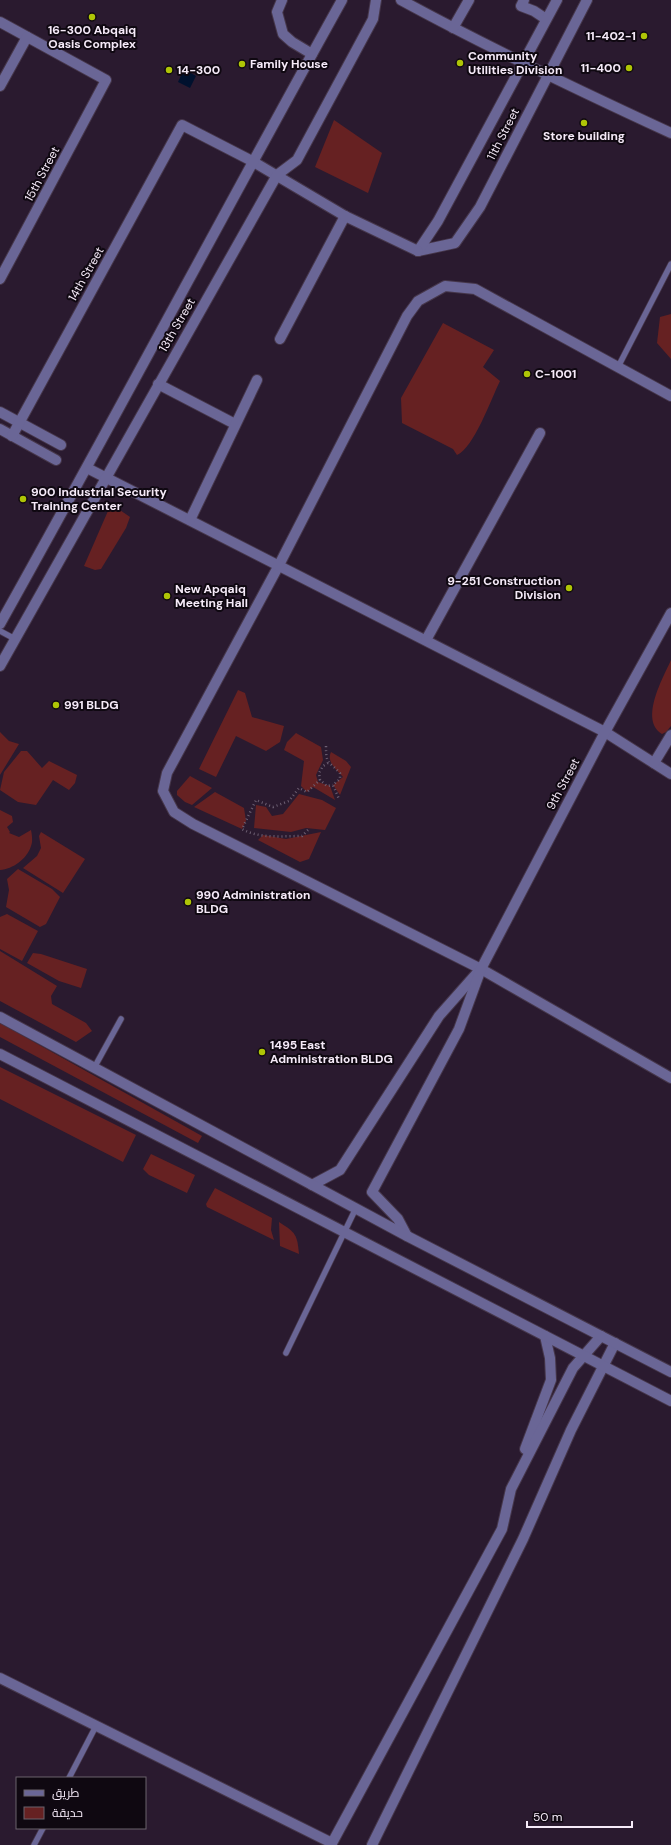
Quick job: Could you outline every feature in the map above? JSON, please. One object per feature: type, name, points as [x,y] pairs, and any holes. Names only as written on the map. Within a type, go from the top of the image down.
[{"type":"street","points":[[282,0],[277,12],[283,34],[292,42],[312,54]]},
{"type":"street","name":"13th Street","points":[[0,624],[87,468],[252,161],[342,0]]},
{"type":"street","name":"13th Street","points":[[0,666],[277,175],[297,160],[373,19],[376,0]]},
{"type":"street","points":[[401,0],[522,63],[671,133]]},
{"type":"street","points":[[453,28],[469,0]]},
{"type":"street","points":[[524,0],[521,6],[534,11],[546,19]]},
{"type":"street","points":[[252,161],[345,216],[418,251],[438,221],[556,0]]},
{"type":"street","name":"11th Street","points":[[418,251],[455,243],[480,207],[587,0]]},
{"type":"street","points":[[0,22],[27,37],[0,86]]},
{"type":"street","name":"15th Street","points":[[0,280],[106,80],[27,37]]},
{"type":"street","name":"14th Street","points":[[12,436],[182,125],[252,161]]},
{"type":"street","points":[[280,339],[345,216]]},
{"type":"street","points":[[671,396],[475,289],[445,286],[418,300],[406,316],[279,565],[167,773],[163,792],[174,812],[193,824],[481,969],[671,1078]]},
{"type":"street","points":[[190,520],[257,380]]},
{"type":"street","points":[[158,384],[235,424]]},
{"type":"street","points":[[0,412],[61,446]]},
{"type":"street","points":[[0,430],[56,460]]},
{"type":"street","points":[[426,640],[540,433]]},
{"type":"street","points":[[87,468],[605,732],[671,774]]},
{"type":"street","name":"9th Street","points":[[481,969],[605,732],[671,613]]},
{"type":"street","points":[[654,763],[671,735]]},
{"type":"street","points":[[312,1185],[340,1170],[439,1016],[481,969]]},
{"type":"street","points":[[406,1236],[398,1219],[372,1192],[459,1030],[481,969]]},
{"type":"street","points":[[0,1017],[406,1236],[671,1372]]},
{"type":"street","points":[[0,1054],[671,1401]]},
{"type":"street","points":[[0,1678],[331,1844],[502,1529],[511,1489],[551,1380],[550,1358],[545,1336]]},
{"type":"street","points":[[511,1489],[573,1368],[601,1336]]},
{"type":"street","points":[[372,1845],[523,1539],[571,1430],[615,1343]]},
{"type":"lane","points":[[618,367],[671,264]]},
{"type":"lane","points":[[0,631],[15,639]]},
{"type":"lane","points":[[94,1068],[121,1020]]},
{"type":"lane","points":[[286,1353],[356,1208]]},
{"type":"lane","points":[[70,1777],[96,1726]]},
{"type":"lane","points":[[34,1845],[42,1829]]},
{"type":"path","points":[[326,746],[328,763]]},
{"type":"path","points":[[328,763],[340,772],[340,779],[334,785],[327,786],[320,780],[319,773],[323,766],[328,763]]},
{"type":"path","points":[[308,830],[302,836],[286,836],[257,835],[242,829],[256,800],[273,807],[289,801],[299,788],[307,792],[320,780]]},
{"type":"path","points":[[334,785],[339,799]]},
{"type":"green space","points":[[334,120],[382,153],[368,193],[315,167]]},
{"type":"green space","points":[[671,314],[671,359],[657,343],[660,317]]},
{"type":"green space","points":[[443,323],[494,350],[483,367],[500,381],[476,433],[470,443],[457,455],[453,449],[402,423],[401,398]]},
{"type":"green space","points":[[117,508],[130,517],[126,528],[101,569],[95,570],[84,566],[108,511]]},
{"type":"green space","points":[[671,660],[671,726],[662,734],[655,728],[653,709],[655,698]]},
{"type":"green space","points":[[238,690],[245,693],[252,717],[284,726],[280,742],[266,751],[236,736],[216,777],[199,769]]},
{"type":"green space","points":[[0,732],[9,741],[19,744],[0,775]]},
{"type":"green space","points":[[296,733],[321,747],[323,760],[316,775],[318,782],[330,786],[335,800],[313,787],[307,792],[301,786],[304,761],[284,750],[287,742]]},
{"type":"green space","points":[[21,751],[27,751],[42,768],[49,761],[77,775],[75,783],[69,790],[53,780],[36,805],[18,802],[0,790],[4,772]]},
{"type":"green space","points":[[331,752],[346,761],[351,767],[340,795],[333,785],[343,777],[335,769],[331,762]]},
{"type":"green space","points":[[190,776],[212,788],[192,805],[185,802],[177,795],[177,791]]},
{"type":"green space","points":[[215,792],[244,808],[246,821],[242,829],[194,807]]},
{"type":"green space","points":[[299,794],[322,800],[336,808],[325,830],[306,828],[291,832],[254,828],[256,805],[266,807],[272,816],[283,814]]},
{"type":"green space","points":[[0,810],[12,816],[13,822],[7,827],[10,832],[9,833],[19,837],[31,830],[32,844],[23,859],[10,868],[0,870]]},
{"type":"green space","points":[[41,832],[85,859],[63,893],[23,868],[37,856],[41,848],[39,836]]},
{"type":"green space","points":[[321,832],[309,859],[300,862],[258,840],[263,835],[286,839]]},
{"type":"green space","points":[[18,869],[52,889],[60,897],[46,924],[40,927],[6,907],[9,890],[7,879]]},
{"type":"green space","points":[[7,914],[38,931],[22,961],[0,949],[0,917]]},
{"type":"green space","points":[[0,951],[57,986],[51,996],[52,1004],[86,1023],[92,1031],[76,1042],[0,1001]]},
{"type":"green space","points":[[33,953],[41,954],[87,969],[81,988],[59,981],[27,963]]},
{"type":"green space","points":[[0,1023],[202,1136],[198,1143],[0,1037]]},
{"type":"green space","points":[[0,1067],[136,1135],[123,1162],[0,1099]]},
{"type":"green space","points":[[151,1154],[195,1175],[187,1193],[149,1175],[143,1169]]},
{"type":"green space","points":[[215,1188],[272,1218],[271,1230],[274,1240],[207,1207],[206,1204]]},
{"type":"green space","points":[[279,1222],[295,1235],[299,1254],[280,1246]]},
{"type":"water","points":[[184,69],[196,76],[190,88],[178,82]]},
{"type":"place","name":"16-300 Abqaiq Oasis Complex","points":[[92,17]]},
{"type":"place","name":"11-402-1","points":[[644,36]]},
{"type":"place","name":"Community Utilities Division","points":[[460,63]]},
{"type":"place","name":"Family House","points":[[242,64]]},
{"type":"place","name":"11-400","points":[[629,68]]},
{"type":"place","name":"14-300","points":[[169,70]]},
{"type":"place","name":"Store building","points":[[584,123]]},
{"type":"place","name":"C-1001","points":[[527,374]]},
{"type":"place","name":"900 Industrial Security Training Center","points":[[23,499]]},
{"type":"place","name":"9-251 Construction Division","points":[[569,588]]},
{"type":"place","name":"New Apqaiq Meeting Hall","points":[[167,596]]},
{"type":"place","name":"991 BLDG","points":[[56,705]]},
{"type":"place","name":"990 Administration BLDG","points":[[188,902]]},
{"type":"place","name":"1495 East Administration BLDG","points":[[262,1052]]}]
